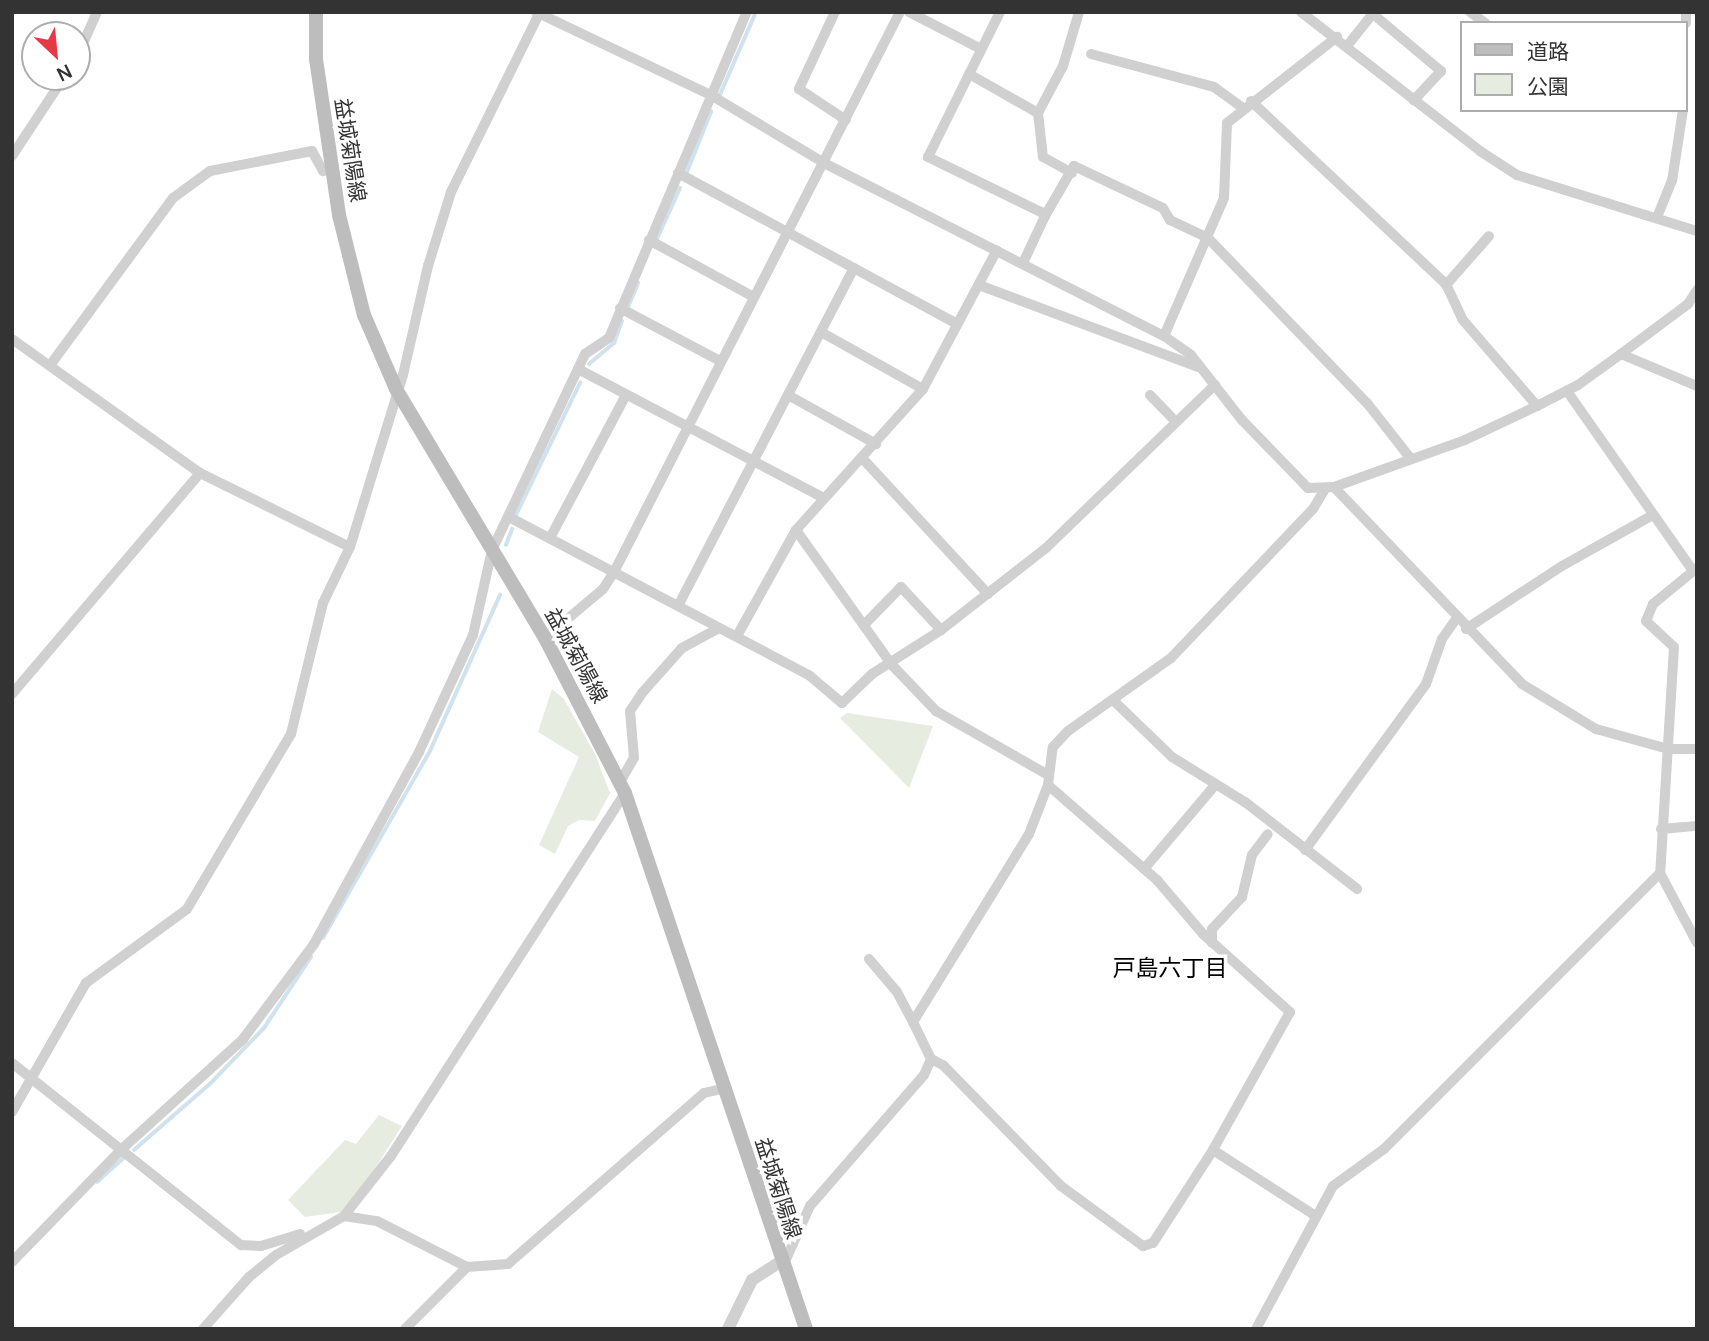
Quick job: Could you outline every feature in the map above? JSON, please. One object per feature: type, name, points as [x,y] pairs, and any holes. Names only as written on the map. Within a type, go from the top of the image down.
[{"type":"main road","name":"益城菊陽線","points":[[316,12],[316,59],[332,169],[353,281],[397,389],[545,638],[622,787],[806,1329]]},
{"type":"street","points":[[12,1262],[123,1148],[243,1039],[314,944],[419,752],[473,635],[492,550],[585,354],[609,338],[709,94],[747,12]]},
{"type":"street","points":[[835,12],[799,89],[846,120]]},
{"type":"street","points":[[545,638],[603,589],[614,572],[720,361],[825,164],[900,12]]},
{"type":"street","points":[[909,12],[981,50]]},
{"type":"street","points":[[1000,12],[928,158],[930,162],[1045,216]]},
{"type":"street","points":[[1072,173],[1043,157],[1038,113],[1063,66],[1079,12]]},
{"type":"street","points":[[1301,12],[1337,37],[1414,100],[1517,174],[1658,215],[1697,230]]},
{"type":"street","points":[[12,1112],[86,983],[187,909],[291,734],[323,603],[350,547],[451,192],[537,13],[709,94],[825,164],[1164,336],[1201,368],[1295,478],[1308,488],[1329,488],[1411,459],[1567,391],[1688,304],[1697,289]]},
{"type":"street","points":[[1347,46],[1373,13],[1441,71],[1414,100]]},
{"type":"street","points":[[1164,336],[1224,198],[1227,123],[1247,104],[1337,37]]},
{"type":"street","points":[[1091,54],[1214,87],[1247,104],[1447,285],[1462,319],[1537,406]]},
{"type":"street","points":[[969,74],[1038,113]]},
{"type":"street","points":[[12,156],[55,91]]},
{"type":"street","points":[[1658,215],[1672,181],[1683,112]]},
{"type":"street","points":[[51,364],[173,198],[209,171],[312,150],[323,171],[332,169]]},
{"type":"street","points":[[1023,263],[1045,216],[1074,166],[1163,208],[1170,220],[1208,238],[1367,403],[1411,459]]},
{"type":"street","points":[[678,173],[957,324]]},
{"type":"street","points":[[1447,285],[1489,236]]},
{"type":"street","points":[[649,240],[754,297]]},
{"type":"street","points":[[737,636],[796,530],[822,497],[863,459],[923,388],[997,250]]},
{"type":"street","points":[[678,606],[854,268]]},
{"type":"street","points":[[978,285],[1201,368]]},
{"type":"street","points":[[620,308],[720,361]]},
{"type":"street","points":[[821,332],[923,388]]},
{"type":"street","points":[[12,339],[51,364],[200,473],[350,547]]},
{"type":"street","points":[[1621,354],[1697,386]]},
{"type":"street","points":[[578,369],[822,497]]},
{"type":"street","points":[[509,517],[810,676],[842,703],[872,674],[892,665],[941,630],[1046,548],[1215,385]]},
{"type":"street","points":[[1567,391],[1653,515],[1695,569],[1647,613],[1650,626],[1674,647],[1660,873],[1697,943]]},
{"type":"street","points":[[550,538],[626,395]]},
{"type":"street","points":[[788,395],[876,444]]},
{"type":"street","points":[[1150,396],[1177,422]]},
{"type":"street","points":[[863,459],[988,594]]},
{"type":"street","points":[[12,694],[200,473]]},
{"type":"street","points":[[1329,488],[1522,684],[1574,719],[1668,749],[1697,749]]},
{"type":"street","points":[[913,1022],[1023,845],[1048,780],[1053,747],[1068,732],[1171,658],[1313,509],[1329,488]]},
{"type":"street","points":[[1466,629],[1562,566],[1653,515]]},
{"type":"street","points":[[796,530],[892,665],[936,711],[1048,780],[1144,869],[1212,943],[1290,1012],[1213,1150],[1153,1243],[1143,1246],[1061,1186],[943,1065],[931,1059],[897,992],[869,959]]},
{"type":"street","points":[[864,625],[901,587],[941,630]]},
{"type":"street","points":[[1305,850],[1426,684],[1442,639],[1456,619]]},
{"type":"street","points":[[12,1063],[30,1080],[123,1148],[241,1245],[261,1246],[313,1230],[344,1216],[391,1156],[622,787],[634,758],[630,711],[642,693],[682,648],[719,628]]},
{"type":"street","points":[[1114,701],[1172,757],[1216,784],[1357,889]]},
{"type":"street","points":[[1144,869],[1216,784]]},
{"type":"street","points":[[1661,829],[1697,826]]},
{"type":"street","points":[[1212,943],[1212,929],[1242,897],[1252,855],[1268,834]]},
{"type":"street","points":[[1256,1329],[1333,1186],[1384,1149],[1660,873]]},
{"type":"street","points":[[1250,978],[1258,968]]},
{"type":"street","points":[[728,1329],[752,1280],[782,1264],[810,1206],[924,1075],[931,1059]]},
{"type":"street","points":[[344,1216],[377,1221],[467,1267],[508,1264],[704,1093],[725,1088]]},
{"type":"street","points":[[1213,1150],[1316,1216]]},
{"type":"street","points":[[203,1329],[249,1277],[313,1230]]},
{"type":"street","points":[[405,1329],[467,1267]]},
{"type":"green space","points":[[552,689],[564,699],[595,754],[610,793],[595,821],[579,820],[568,826],[555,854],[539,845],[579,757],[538,732]]},
{"type":"green space","points":[[847,713],[933,726],[909,788],[840,718]]},
{"type":"green space","points":[[379,1115],[402,1126],[348,1211],[305,1217],[288,1200],[345,1140],[356,1144]]},
{"type":"waterway","points":[[719,97],[756,12]]},
{"type":"waterway","points":[[687,172],[711,112]]},
{"type":"waterway","points":[[656,241],[680,188]]},
{"type":"waterway","points":[[628,307],[638,283]]},
{"type":"waterway","points":[[589,364],[614,343],[622,321]]},
{"type":"waterway","points":[[516,515],[580,383]]},
{"type":"waterway","points":[[506,545],[512,529]]},
{"type":"waterway","points":[[323,938],[430,751],[500,595]]},
{"type":"waterway","points":[[134,1150],[210,1084],[264,1028],[311,957]]},
{"type":"waterway","points":[[97,1182],[124,1158]]},
{"type":"district","name":"戸島六丁目","points":[[1170,967]]}]
